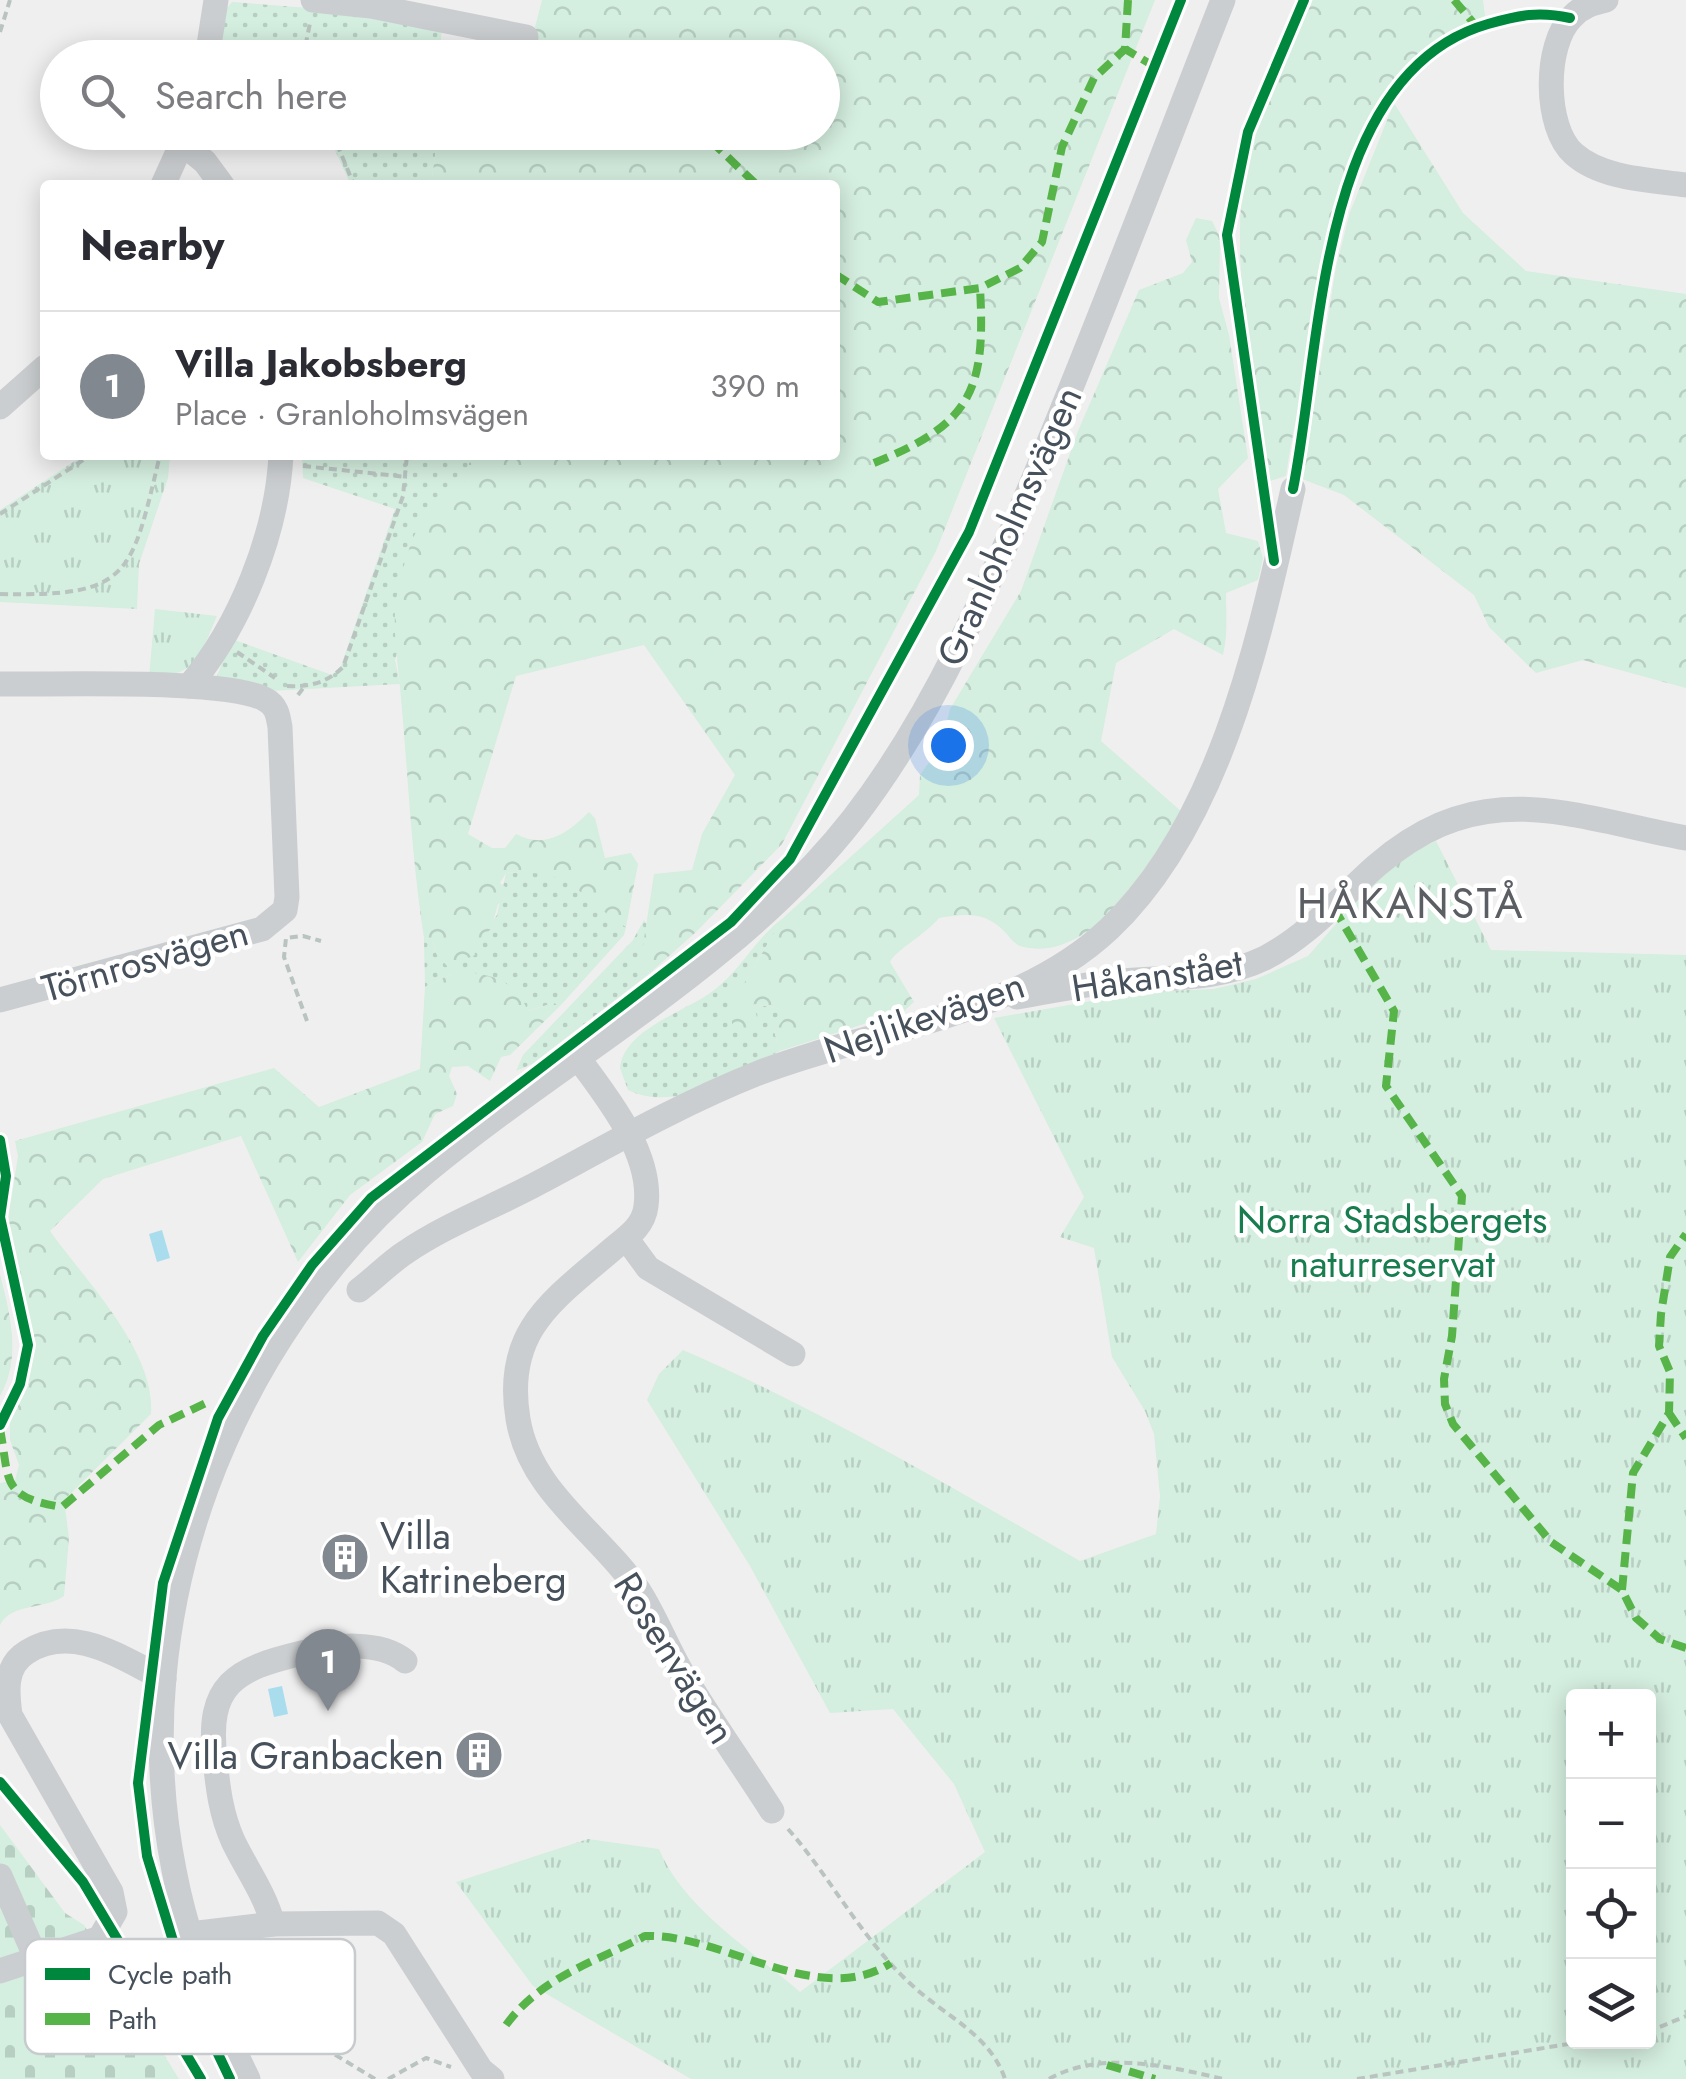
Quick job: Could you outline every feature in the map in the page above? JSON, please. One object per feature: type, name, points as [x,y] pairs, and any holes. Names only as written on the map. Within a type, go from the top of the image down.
[{"type":"street","points":[[210,40],[216,0]]},
{"type":"street","name":"Granloholmsvägen","points":[[192,1939],[173,1868],[164,1679],[177,1590],[211,1475],[252,1383],[293,1318],[349,1247],[387,1208],[578,1058],[719,954],[760,918],[852,820],[908,738],[981,602],[1223,0]]},
{"type":"street","points":[[1606,0],[1588,4],[1570,18],[1556,40],[1550,115],[1572,153],[1600,169],[1686,184]]},
{"type":"street","points":[[310,6],[371,6],[526,37]]},
{"type":"street","points":[[166,180],[179,150]]},
{"type":"street","points":[[194,150],[218,180]]},
{"type":"street","points":[[0,406],[40,371]]},
{"type":"street","points":[[0,684],[189,686],[221,641],[242,598],[268,526],[280,460]]},
{"type":"street","name":"Nejlikevägen","points":[[360,1290],[406,1252],[627,1136],[758,1074],[996,1000],[1069,960],[1109,928],[1172,846],[1232,718],[1293,488]]},
{"type":"street","name":"Törnrosvägen","points":[[0,1000],[262,929],[285,910],[277,711],[266,700],[189,686]]},
{"type":"street","name":"Håkanstået","points":[[996,1000],[1125,980],[1160,982],[1224,973],[1263,958],[1298,938],[1411,839],[1486,809],[1524,808],[1686,838]]},
{"type":"street","name":"Rosenvägen","points":[[578,1058],[638,1157],[646,1210],[626,1238],[556,1296],[532,1323],[520,1352],[518,1422],[530,1456],[553,1494],[639,1591],[681,1670],[772,1811]]},
{"type":"street","points":[[626,1238],[648,1268],[793,1354]]},
{"type":"street","points":[[97,1939],[115,1912],[110,1892],[10,1715],[6,1686],[16,1659],[46,1640],[74,1639],[164,1679]]},
{"type":"street","points":[[272,1924],[264,1892],[221,1810],[211,1728],[220,1694],[258,1664],[321,1648],[392,1650],[405,1661]]},
{"type":"street","points":[[0,1876],[28,1939]]},
{"type":"street","points":[[190,1934],[272,1924],[378,1923],[394,1934],[487,2075]]},
{"type":"street","points":[[0,1972],[25,1962]]},
{"type":"street","name":"Granloholmsvägen","points":[[236,2054],[248,2079]]},
{"type":"path","points":[[0,32],[10,0]]},
{"type":"path","points":[[307,40],[310,6]]},
{"type":"path","points":[[339,150],[352,180]]},
{"type":"path","points":[[0,514],[83,460]]},
{"type":"path","points":[[0,594],[72,594],[112,582],[128,564],[141,534],[159,460]]},
{"type":"path","points":[[287,460],[408,477]]},
{"type":"path","points":[[221,641],[287,686],[304,687],[329,679],[343,667],[408,477],[407,460]]},
{"type":"path","points":[[298,695],[304,687]]},
{"type":"path","points":[[307,1021],[284,957],[286,938],[303,936],[320,941]]},
{"type":"path","points":[[772,1811],[819,1865],[891,1963],[913,1986],[987,2044],[1005,2079]]},
{"type":"path","points":[[1656,2029],[1686,2016]]},
{"type":"path","points":[[1357,2079],[1566,2044]]},
{"type":"path","points":[[334,2054],[375,2079]]},
{"type":"path","points":[[388,2079],[426,2058],[464,2072],[487,2075]]},
{"type":"path","points":[[1049,2079],[1078,2066],[1132,2064],[1223,2079]]},
{"type":"green space","points":[[542,0],[1155,0],[936,551],[782,844],[650,973],[640,965],[654,874],[692,870],[702,834],[735,775],[644,645],[516,676],[468,834],[492,848],[505,848],[516,834],[537,840],[556,836],[589,812],[595,818],[605,858],[631,853],[638,864],[626,927],[560,879],[506,873],[500,883],[507,888],[506,899],[498,904],[491,929],[473,945],[475,955],[448,967],[437,955],[432,939],[424,938],[395,638],[398,589],[420,524],[440,497],[469,481],[469,463],[477,460],[840,460],[840,180],[432,180],[436,150],[840,150],[840,40],[529,40]]},
{"type":"green space","points":[[1313,0],[1483,0],[1485,16],[1437,43],[1401,75],[1373,111],[1353,151],[1328,241],[1286,476],[1267,482],[1242,285],[1241,207],[1256,126]]},
{"type":"green space","points":[[232,2],[322,9],[442,30],[441,40],[221,40],[224,11]]},
{"type":"green space","points":[[1394,103],[1463,213],[1526,271],[1686,294],[1686,688],[1583,660],[1536,673],[1489,627],[1474,595],[1344,495],[1302,479],[1336,267],[1350,212]]},
{"type":"green space","points":[[335,150],[436,150],[432,180],[349,180]]},
{"type":"green space","points":[[1196,218],[1212,221],[1220,237],[1219,298],[1229,335],[1248,458],[1218,489],[1226,533],[1258,541],[1263,558],[1258,580],[1226,593],[1223,655],[1174,629],[1116,663],[1101,741],[1182,812],[1155,857],[1117,906],[1071,941],[1046,948],[1020,946],[982,917],[939,918],[890,962],[914,1002],[904,1011],[780,1051],[774,1031],[791,1011],[754,1004],[757,1018],[750,1030],[732,1024],[732,994],[745,982],[783,918],[919,795],[920,775],[941,746],[950,709],[1021,591],[1078,431],[1139,290],[1183,273],[1192,262],[1186,240]]},
{"type":"green space","points":[[76,460],[170,460],[168,478],[139,564],[137,609],[0,602],[0,510]]},
{"type":"green space","points":[[302,460],[478,460],[470,463],[469,481],[443,495],[395,660],[400,684],[270,691],[216,678],[232,639],[332,675],[341,666],[395,509],[303,478]]},
{"type":"green space","points":[[155,609],[217,616],[195,661],[178,673],[149,678]]},
{"type":"green space","name":"Norra Stadsbergets naturreservat","points":[[1436,841],[1491,950],[1686,955],[1686,2079],[691,2079],[533,1986],[456,1882],[588,1839],[659,1849],[670,1870],[702,1909],[800,1992],[985,1852],[954,1784],[893,1709],[830,1713],[750,1566],[647,1400],[659,1374],[683,1350],[835,1423],[1080,1561],[1156,1534],[1160,1496],[1154,1434],[1145,1411],[1112,1357],[1094,1248],[1060,1237],[1084,1197],[994,1018],[1143,992],[1214,989],[1256,979],[1308,956],[1389,863]]},
{"type":"green space","points":[[540,871],[565,878],[626,927],[624,935],[560,1006],[554,1003],[527,1011],[458,971],[425,987],[424,938],[432,939],[437,955],[473,945],[497,915],[506,873]]},
{"type":"green space","points":[[783,918],[745,982],[732,995],[732,1024],[753,1004],[792,1011],[774,1031],[780,1051],[686,1094],[647,1096],[628,1090],[620,1068],[632,1042],[713,991]]},
{"type":"green space","points":[[644,920],[647,925],[641,965],[650,973],[532,1064],[516,1071],[523,1055],[633,940]]},
{"type":"green space","points":[[458,971],[481,974],[509,985],[528,1011],[554,1003],[560,1006],[510,1055],[501,1057],[490,1081],[468,1066],[452,1067],[449,1076],[457,1094],[453,1106],[435,1114],[422,1142],[350,1195],[298,1262],[241,1136],[103,1179],[50,1231],[130,1341],[149,1390],[151,1414],[64,1500],[69,1538],[64,1596],[12,1613],[0,1625],[0,1483],[15,1480],[19,1465],[10,1440],[10,1418],[24,1395],[35,1350],[8,1220],[18,1156],[15,1141],[274,1068],[319,1107],[420,1069],[425,987]]},
{"type":"green space","points":[[0,1274],[12,1351],[11,1367],[0,1396]]},
{"type":"green space","points":[[0,1825],[65,1913],[84,1925],[93,1939],[25,1939],[25,2054],[164,2054],[179,2079],[0,2079]]},
{"type":"water","points":[[162,1230],[170,1258],[157,1262],[149,1234]]},
{"type":"water","points":[[282,1686],[288,1714],[274,1717],[268,1689]]},
{"type":"marked path","points":[[1128,0],[1125,49],[1157,68]]},
{"type":"marked path","points":[[1454,0],[1477,27]]},
{"type":"marked path","points":[[840,277],[878,302],[980,288],[1020,268],[1042,242],[1062,147],[1094,78],[1125,49]]},
{"type":"marked path","points":[[720,150],[752,180]]},
{"type":"marked path","points":[[874,463],[932,434],[966,400],[980,353],[980,288]]},
{"type":"marked path","points":[[1334,908],[1394,1011],[1386,1086],[1462,1196],[1452,1336],[1444,1379],[1445,1404],[1453,1424],[1551,1542],[1622,1590],[1636,1618],[1660,1639],[1686,1648]]},
{"type":"marked path","points":[[1622,1590],[1633,1473],[1669,1413],[1670,1372],[1659,1346],[1661,1314],[1670,1257],[1686,1234]]},
{"type":"marked path","points":[[0,1429],[8,1474],[18,1492],[62,1507],[159,1425],[206,1403]]},
{"type":"marked path","points":[[1669,1413],[1686,1438]]},
{"type":"marked path","points":[[506,2025],[535,1994],[552,1983],[645,1936],[675,1938],[770,1966],[833,1978],[863,1975],[891,1963]]},
{"type":"marked path","points":[[1107,2065],[1155,2079]]},
{"type":"cycle path","points":[[172,1939],[147,1856],[138,1783],[163,1583],[218,1418],[263,1336],[312,1265],[371,1198],[731,922],[790,859],[969,532],[1181,0]]},
{"type":"cycle path","points":[[1274,561],[1227,235],[1248,132],[1304,0]]},
{"type":"cycle path","points":[[1293,489],[1322,292],[1337,222],[1359,155],[1389,97],[1432,52],[1488,24],[1529,15],[1570,18]]},
{"type":"cycle path","points":[[0,1140],[6,1176],[0,1217],[28,1345],[20,1384],[0,1425]]},
{"type":"cycle path","points":[[0,1782],[83,1882],[117,1939]]},
{"type":"cycle path","points":[[186,2054],[201,2079]]},
{"type":"cycle path","points":[[218,2054],[230,2079]]},
{"type":"place","name":"Villa Katrineberg","points":[[345,1557]]},
{"type":"place","name":"Villa Jakobsberg","points":[[328,1711]]},
{"type":"place","name":"Villa Granbacken","points":[[479,1755]]},
{"type":"district","name":"HÅKANSTÅ","points":[[1411,903]]}]
